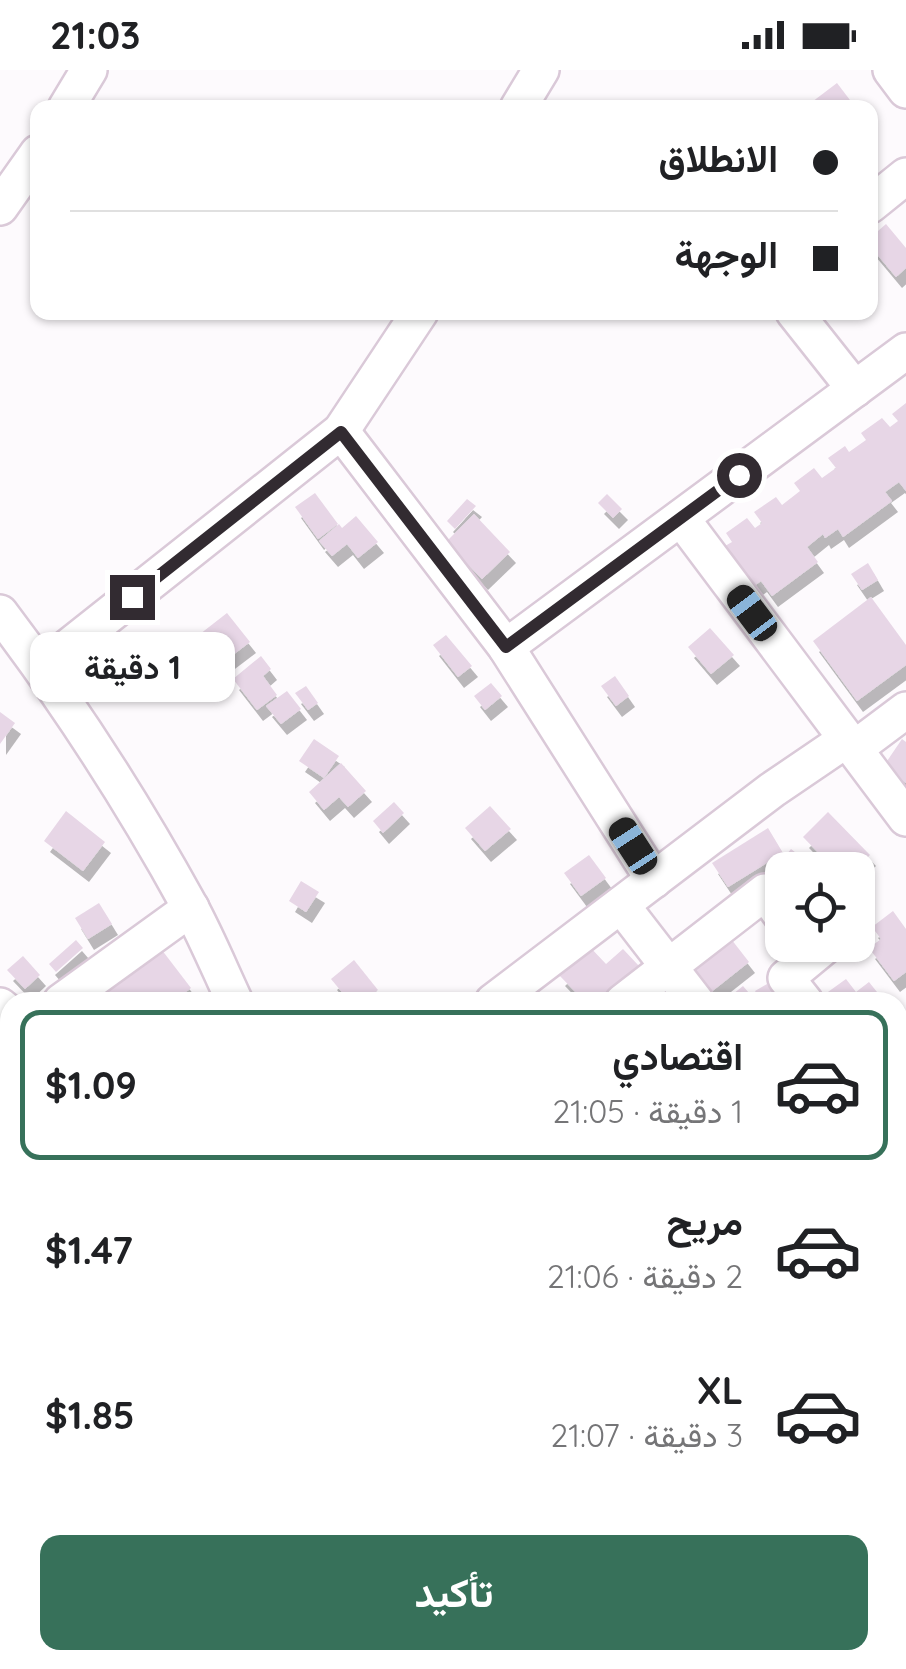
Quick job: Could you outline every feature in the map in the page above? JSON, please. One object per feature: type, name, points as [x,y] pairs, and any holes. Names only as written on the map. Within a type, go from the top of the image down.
[{"type":"street","points":[[71,100],[89,70]]},
{"type":"street","points":[[523,100],[542,70]]},
{"type":"street","points":[[0,207],[30,164]]},
{"type":"street","points":[[878,199],[906,176]]},
{"type":"street","points":[[42,668],[341,432],[415,320]]},
{"type":"street","points":[[800,320],[856,389]]},
{"type":"street","points":[[506,647],[906,352]]},
{"type":"street","points":[[341,432],[506,647],[654,880]]},
{"type":"street","points":[[681,518],[906,818]]},
{"type":"street","points":[[0,613],[42,668],[120,787],[190,908],[230,992]]},
{"type":"street","points":[[506,992],[772,790],[906,710]]},
{"type":"street","points":[[636,992],[765,892]]},
{"type":"street","points":[[621,905],[688,992]]},
{"type":"street","points":[[75,992],[190,908]]},
{"type":"street","points":[[797,992],[786,978],[801,962]]},
{"type":"building","points":[[837,83],[850,100],[815,100]]},
{"type":"building","points":[[886,224],[906,248],[906,268],[896,277],[878,256],[878,231]]},
{"type":"building","points":[[906,403],[906,491],[899,482],[885,492],[892,501],[843,537],[838,529],[825,538],[823,534],[807,547],[818,562],[772,596],[761,581],[754,586],[725,546],[732,542],[726,533],[747,518],[755,528],[762,523],[754,512],[776,497],[782,505],[800,491],[794,483],[814,468],[822,478],[836,468],[828,458],[845,446],[849,452],[866,440],[861,433],[882,418],[890,427],[898,421],[892,414]]},
{"type":"building","points":[[315,493],[338,524],[318,539],[295,507]]},
{"type":"building","points":[[607,494],[622,509],[613,518],[598,503]]},
{"type":"building","points":[[467,499],[476,506],[455,529],[447,521]]},
{"type":"building","points":[[474,514],[510,552],[482,579],[446,542]]},
{"type":"building","points":[[356,516],[378,542],[358,558],[347,544],[332,556],[319,541]]},
{"type":"building","points":[[868,563],[878,580],[862,590],[851,574]]},
{"type":"building","points":[[871,597],[906,645],[906,665],[857,701],[813,641]]},
{"type":"building","points":[[227,613],[250,642],[213,670],[191,641]]},
{"type":"building","points":[[710,628],[734,655],[711,674],[688,647]]},
{"type":"building","points":[[446,635],[472,666],[458,677],[433,645]]},
{"type":"building","points":[[261,656],[271,669],[263,676],[277,695],[257,710],[233,679]]},
{"type":"building","points":[[615,676],[629,696],[616,706],[601,686]]},
{"type":"building","points":[[491,683],[502,696],[485,710],[474,696]]},
{"type":"building","points":[[306,686],[318,703],[308,710],[295,693]]},
{"type":"building","points":[[287,691],[301,709],[281,724],[266,706]]},
{"type":"building","points":[[0,712],[15,723],[0,744]]},
{"type":"building","points":[[314,739],[339,756],[324,778],[299,761]]},
{"type":"building","points":[[902,739],[906,742],[906,783],[883,767]]},
{"type":"building","points":[[341,763],[366,791],[348,807],[339,797],[324,810],[309,792]]},
{"type":"building","points":[[394,802],[404,813],[383,833],[373,821]]},
{"type":"building","points":[[490,806],[511,829],[485,851],[465,828]]},
{"type":"building","points":[[66,811],[105,842],[83,871],[44,841]]},
{"type":"building","points":[[828,812],[867,852],[818,852],[803,837]]},
{"type":"building","points":[[768,828],[782,852],[765,852],[765,864],[728,887],[712,863]]},
{"type":"building","points":[[589,855],[606,878],[581,896],[564,873]]},
{"type":"building","points":[[301,881],[319,892],[306,912],[289,901]]},
{"type":"building","points":[[99,903],[112,924],[88,939],[75,918]]},
{"type":"building","points":[[893,911],[906,929],[906,972],[894,981],[875,956],[875,944],[881,939],[875,925]]},
{"type":"building","points":[[728,935],[749,962],[711,992],[703,992],[684,969]]},
{"type":"building","points":[[76,940],[83,948],[56,972],[49,964]]},
{"type":"building","points":[[155,941],[191,988],[186,992],[93,992]]},
{"type":"building","points":[[589,946],[606,964],[623,949],[639,966],[610,992],[575,992],[559,975]]},
{"type":"building","points":[[23,956],[40,975],[25,989],[7,970]]},
{"type":"building","points":[[354,960],[378,990],[342,992],[331,979]]},
{"type":"building","points":[[846,979],[856,992],[828,992]]},
{"type":"building","points":[[869,982],[877,992],[856,992]]},
{"type":"building","points":[[767,984],[772,992],[756,992]]},
{"type":"route","points":[[132,597],[341,432],[506,647],[739,475]]}]
